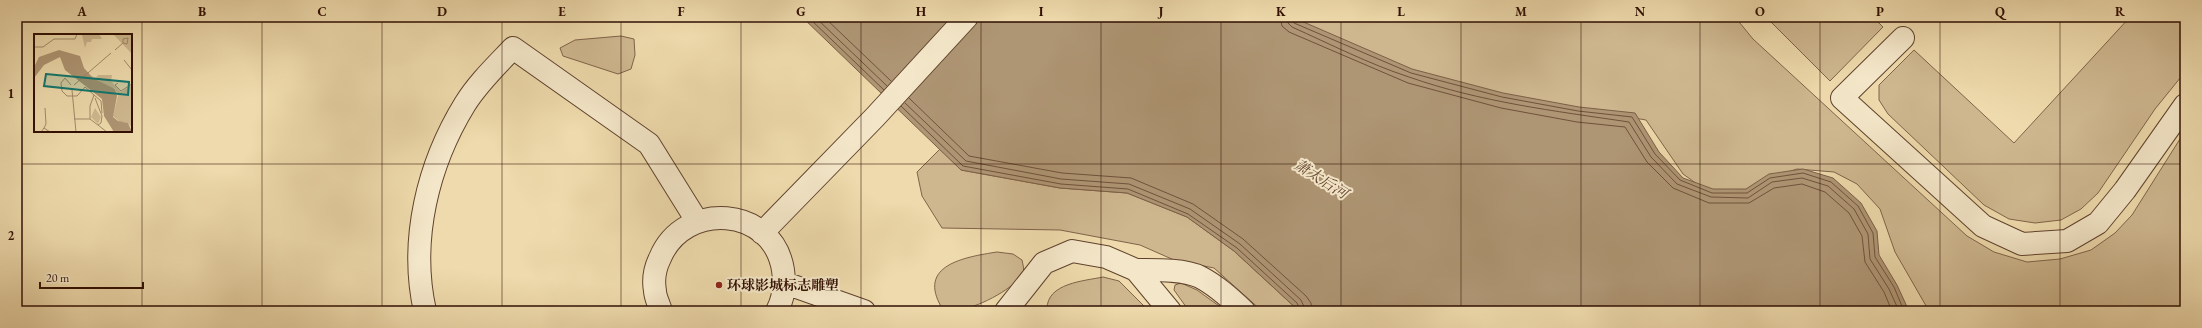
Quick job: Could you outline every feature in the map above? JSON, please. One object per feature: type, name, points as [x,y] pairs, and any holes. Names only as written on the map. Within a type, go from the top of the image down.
[{"type":"street","points":[[762,233],[875,117],[967,17]]},
{"type":"street","points":[[1904,38],[1842,98],[1983,226],[2022,244],[2067,241],[2098,223],[2125,190],[2185,105]]},
{"type":"street","points":[[425,311],[420,273],[420,237],[425,202],[435,168],[448,134],[466,103],[488,74],[512,48],[649,144],[697,221]]},
{"type":"street","points":[[661,311],[654,290],[655,268],[664,248],[678,232],[697,221],[718,217],[739,220],[762,233],[772,244],[782,263],[785,283],[781,304],[777,311]]},
{"type":"street","points":[[1006,311],[1044,263],[1072,251],[1106,257],[1136,270],[1166,271],[1199,277],[1229,297],[1244,311]]},
{"type":"street","points":[[1136,270],[1170,311]]},
{"type":"street","points":[[785,283],[864,311]]},
{"type":"shaded area","points":[[1286,17],[1735,17],[1753,39],[1967,236],[1994,252],[2027,262],[2060,259],[2091,250],[2115,233],[2132,215],[2185,131],[2185,311],[1929,311],[1895,252],[1880,209],[1857,184],[1834,172],[1797,169],[1766,179],[1737,194],[1711,194],[1683,174],[1646,120],[1446,86]]},
{"type":"shaded area","points":[[1766,17],[1873,17],[1883,27],[1830,81]]},
{"type":"shaded area","points":[[2130,17],[2185,17],[2185,72],[2155,109],[2098,193],[2081,209],[2061,220],[2035,223],[2009,219],[1984,205],[1888,114],[1879,100],[1879,85],[1914,50],[2014,143]]},
{"type":"shaded area","points":[[621,36],[634,39],[635,55],[631,69],[618,74],[563,56],[560,48],[575,40]]},
{"type":"shaded area","points":[[940,149],[961,170],[1060,188],[1127,193],[1187,217],[1234,251],[1299,311],[1262,311],[1214,268],[1174,260],[1140,245],[1060,230],[942,228],[922,196],[917,172]]},
{"type":"shaded area","points":[[997,252],[1013,254],[1022,260],[1024,268],[1022,275],[1017,281],[992,298],[965,309],[951,310],[942,308],[936,293],[935,282],[940,273],[948,266],[959,261]]},
{"type":"shaded area","points":[[1103,277],[1119,281],[1149,311],[1053,311],[1047,309],[1049,300],[1053,294],[1060,289],[1077,282]]},
{"type":"shaded area","points":[[1181,283],[1197,290],[1226,311],[1189,311],[1174,290],[1175,285]]},
{"type":"water","name":"萧太后河","points":[[802,17],[1292,17],[1412,69],[1503,93],[1579,107],[1635,113],[1659,152],[1683,178],[1713,189],[1746,189],[1769,174],[1803,169],[1833,178],[1861,203],[1877,231],[1879,255],[1897,285],[1909,311],[1299,311],[1234,251],[1187,217],[1127,193],[1060,188],[961,170]]},
{"type":"place","name":"环球影城标志雕塑","points":[[719,285]]}]
